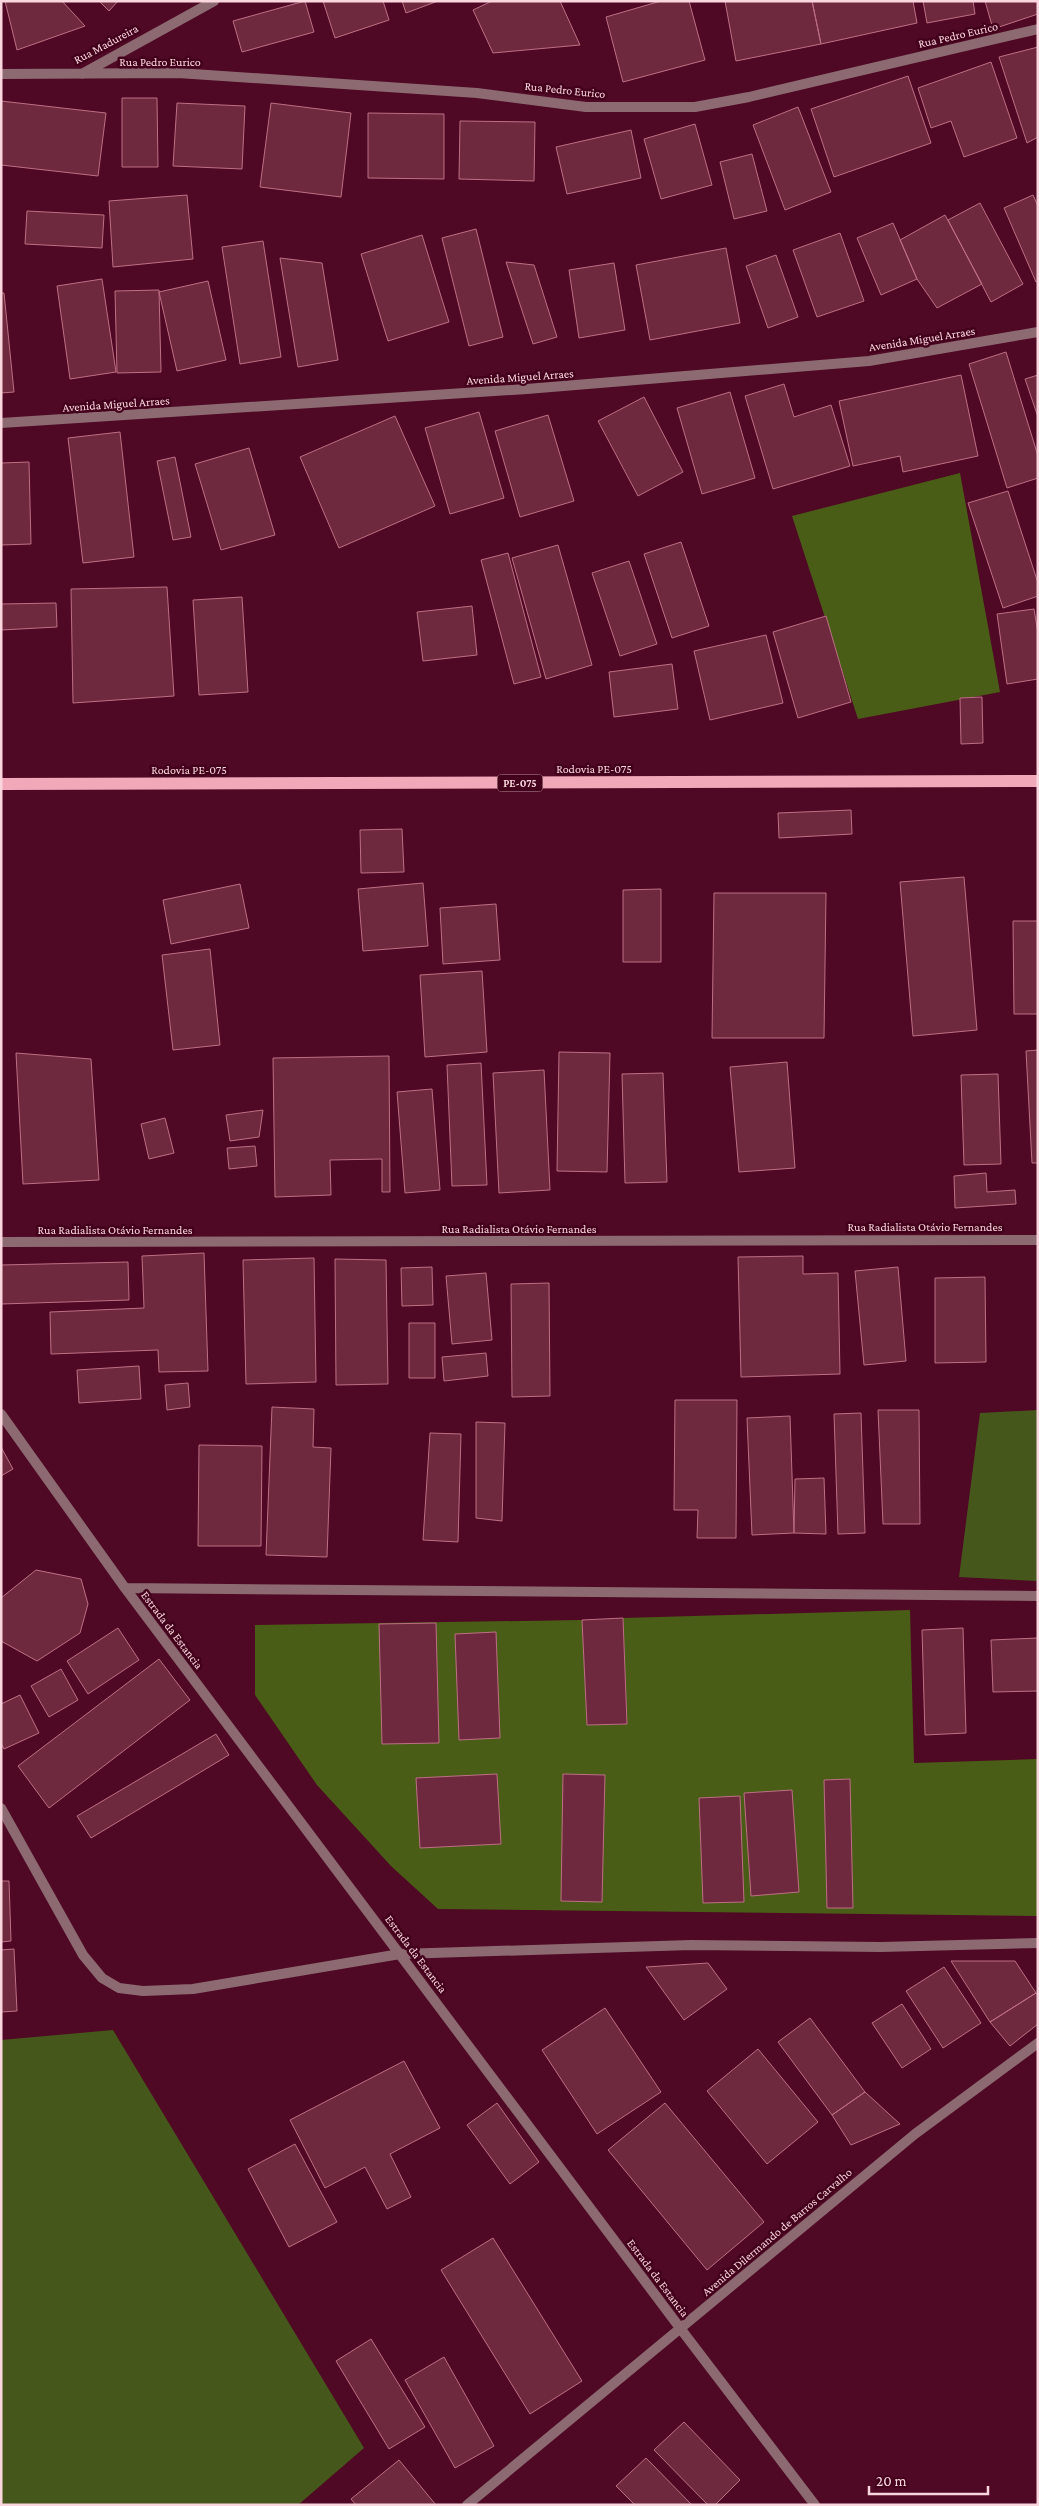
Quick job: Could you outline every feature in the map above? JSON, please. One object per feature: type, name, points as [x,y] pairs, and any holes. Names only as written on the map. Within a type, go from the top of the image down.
[{"type":"main road","name":"Rodovia PE-075","points":[[1,784],[1038,781]]},
{"type":"street","name":"Rua Madureira","points":[[1,74],[81,74],[214,1]]},
{"type":"street","name":"Rua Pedro Eurico","points":[[81,74],[188,74],[477,93],[586,107],[695,108],[1038,29]]},
{"type":"street","name":"Avenida Miguel Arraes","points":[[1,423],[527,390],[859,362],[1038,332]]},
{"type":"street","name":"Rua Radialista Otávio Fernandes","points":[[1,1242],[1038,1240]]},
{"type":"street","name":"Estrada da Estancia","points":[[1,1414],[124,1588],[815,2505]]},
{"type":"street","points":[[124,1588],[1038,1596]]},
{"type":"street","points":[[1,1808],[83,1955],[102,1978],[119,1988],[144,1992],[193,1989],[400,1954],[691,1945],[881,1947],[1038,1943]]},
{"type":"street","name":"Avenida Dilermando de Barros Carvalho","points":[[467,2505],[915,2134],[1038,2042]]},
{"type":"green space","points":[[960,473],[1000,692],[858,719],[792,516]]},
{"type":"green space","points":[[1038,1410],[1038,1581],[959,1577],[980,1413]]},
{"type":"green space","points":[[910,1610],[914,1763],[1038,1759],[1038,1916],[438,1909],[391,1866],[317,1785],[255,1695],[255,1625],[582,1620],[587,1725],[627,1724],[623,1618]]},
{"type":"green space","points":[[113,2030],[364,2448],[298,2505],[1,2505],[1,2040]]},
{"type":"building","points":[[5,1],[62,1],[85,26],[17,50]]},
{"type":"building","points":[[99,1],[118,1],[109,11]]},
{"type":"building","points":[[305,1],[314,32],[242,52],[233,21]]},
{"type":"building","points":[[323,1],[383,1],[389,20],[335,38]]},
{"type":"building","points":[[402,1],[438,1],[406,13]]},
{"type":"building","points":[[492,1],[560,1],[580,45],[493,53],[473,10]]},
{"type":"building","points":[[661,1],[689,1],[705,60],[623,82],[606,17]]},
{"type":"building","points":[[725,1],[812,1],[821,44],[736,61]]},
{"type":"building","points":[[812,1],[913,1],[917,23],[821,44]]},
{"type":"building","points":[[923,1],[973,1],[975,14],[927,23]]},
{"type":"building","points":[[985,1],[1038,1],[1038,14],[993,29]]},
{"type":"building","points":[[1038,47],[1038,137],[1027,143],[999,57]]},
{"type":"building","points":[[991,62],[1017,138],[964,157],[951,121],[931,128],[918,88]]},
{"type":"building","points":[[908,76],[931,143],[834,177],[811,109]]},
{"type":"building","points":[[122,98],[157,98],[158,167],[122,167]]},
{"type":"building","points":[[1,101],[106,113],[98,176],[1,165]]},
{"type":"building","points":[[177,103],[245,106],[242,169],[173,166]]},
{"type":"building","points":[[271,103],[351,113],[341,197],[260,187]]},
{"type":"building","points":[[798,107],[831,192],[785,210],[753,125]]},
{"type":"building","points":[[368,113],[444,114],[444,179],[368,178]]},
{"type":"building","points":[[460,121],[535,122],[534,181],[459,179]]},
{"type":"building","points":[[695,124],[712,185],[661,199],[644,139]]},
{"type":"building","points":[[631,130],[641,178],[567,194],[556,147]]},
{"type":"building","points":[[752,154],[767,211],[734,219],[720,162]]},
{"type":"building","points":[[187,195],[193,259],[113,267],[109,201]]},
{"type":"building","points":[[1033,195],[1038,206],[1038,281],[1036,282],[1004,208]]},
{"type":"building","points":[[980,203],[1023,284],[991,302],[948,220]]},
{"type":"building","points":[[27,211],[104,215],[102,248],[25,244]]},
{"type":"building","points":[[945,215],[982,284],[937,308],[917,279],[900,240]]},
{"type":"building","points":[[893,223],[917,279],[881,295],[857,238]]},
{"type":"building","points":[[476,229],[503,337],[469,346],[442,238]]},
{"type":"building","points":[[840,233],[864,301],[817,317],[793,250]]},
{"type":"building","points":[[422,235],[449,322],[388,341],[361,254]]},
{"type":"building","points":[[263,241],[281,357],[240,364],[222,247]]},
{"type":"building","points":[[726,248],[740,323],[650,340],[636,265]]},
{"type":"building","points":[[776,255],[798,317],[768,328],[746,266]]},
{"type":"building","points":[[280,258],[322,263],[338,360],[298,367]]},
{"type":"building","points":[[506,262],[534,265],[557,337],[533,344]]},
{"type":"building","points":[[614,263],[625,330],[579,338],[569,270]]},
{"type":"building","points":[[102,279],[116,372],[70,379],[57,286]]},
{"type":"building","points":[[208,281],[226,360],[177,371],[159,292]]},
{"type":"building","points":[[159,290],[161,372],[117,373],[115,291]]},
{"type":"building","points":[[1,293],[4,293],[14,392],[1,393]]},
{"type":"building","points":[[1006,352],[1038,456],[1038,478],[1007,488],[969,364]]},
{"type":"building","points":[[961,375],[978,456],[903,472],[900,456],[853,466],[839,401]]},
{"type":"building","points":[[1038,375],[1038,417],[1025,379]]},
{"type":"building","points":[[784,384],[794,417],[831,405],[850,466],[773,489],[745,396]]},
{"type":"building","points":[[730,392],[755,478],[702,494],[677,408]]},
{"type":"building","points":[[644,397],[683,472],[638,496],[598,421]]},
{"type":"building","points":[[479,412],[504,498],[450,514],[425,428]]},
{"type":"building","points":[[548,415],[574,501],[520,517],[495,431]]},
{"type":"building","points":[[395,416],[435,506],[339,548],[300,457]]},
{"type":"building","points":[[120,432],[134,557],[83,563],[68,438]]},
{"type":"building","points":[[249,448],[275,535],[221,550],[195,464]]},
{"type":"building","points":[[175,457],[191,537],[173,540],[157,461]]},
{"type":"building","points":[[29,462],[31,544],[1,545],[1,463]]},
{"type":"building","points":[[1008,491],[1038,583],[1038,596],[1003,608],[968,503]]},
{"type":"building","points":[[681,542],[709,626],[672,638],[644,554]]},
{"type":"building","points":[[558,545],[592,665],[546,679],[512,558]]},
{"type":"building","points":[[508,553],[541,677],[514,684],[481,560]]},
{"type":"building","points":[[629,561],[657,644],[620,656],[592,573]]},
{"type":"building","points":[[167,587],[174,696],[73,703],[71,589]]},
{"type":"building","points":[[242,597],[248,692],[199,695],[193,600]]},
{"type":"building","points":[[56,603],[57,627],[1,630],[1,604]]},
{"type":"building","points":[[472,606],[477,655],[423,661],[417,612]]},
{"type":"building","points":[[1034,609],[1038,633],[1038,679],[1007,684],[997,614]]},
{"type":"building","points":[[826,616],[851,702],[798,718],[773,632]]},
{"type":"building","points":[[766,635],[783,703],[710,720],[694,651]]},
{"type":"building","points":[[672,664],[678,709],[614,717],[609,672]]},
{"type":"building","points":[[982,697],[983,743],[961,744],[960,698]]},
{"type":"building","points":[[851,810],[852,834],[779,838],[778,813]]},
{"type":"building","points":[[402,829],[404,872],[361,873],[360,830]]},
{"type":"building","points":[[964,877],[977,1030],[913,1036],[900,882]]},
{"type":"building","points":[[423,883],[428,946],[363,951],[358,889]]},
{"type":"building","points":[[240,884],[249,928],[171,944],[163,900]]},
{"type":"building","points":[[661,889],[661,962],[623,962],[623,890]]},
{"type":"building","points":[[714,893],[826,893],[824,1038],[712,1038]]},
{"type":"building","points":[[496,904],[500,960],[443,964],[440,908]]},
{"type":"building","points":[[1013,921],[1038,921],[1038,1014],[1014,1014]]},
{"type":"building","points":[[210,949],[220,1045],[173,1050],[162,955]]},
{"type":"building","points":[[482,971],[487,1052],[425,1057],[420,975]]},
{"type":"building","points":[[1038,1050],[1038,1163],[1032,1163],[1026,1051]]},
{"type":"building","points":[[559,1052],[610,1053],[607,1172],[557,1171]]},
{"type":"building","points":[[16,1053],[91,1059],[99,1180],[23,1184]]},
{"type":"building","points":[[389,1056],[390,1192],[382,1192],[382,1159],[330,1160],[331,1195],[275,1197],[273,1058]]},
{"type":"building","points":[[787,1062],[795,1168],[739,1172],[730,1067]]},
{"type":"building","points":[[481,1063],[487,1185],[452,1186],[447,1065]]},
{"type":"building","points":[[544,1070],[550,1190],[499,1193],[493,1073]]},
{"type":"building","points":[[663,1073],[667,1182],[625,1183],[622,1074]]},
{"type":"building","points":[[998,1074],[1001,1164],[964,1165],[961,1075]]},
{"type":"building","points":[[432,1089],[440,1190],[405,1193],[397,1092]]},
{"type":"building","points":[[263,1110],[259,1137],[230,1141],[226,1115]]},
{"type":"building","points":[[165,1118],[174,1153],[149,1159],[141,1124]]},
{"type":"building","points":[[255,1146],[257,1166],[229,1169],[227,1148]]},
{"type":"building","points":[[986,1173],[987,1192],[1015,1190],[1016,1204],[955,1208],[954,1176]]},
{"type":"building","points":[[204,1253],[208,1371],[159,1372],[158,1350],[51,1354],[50,1312],[144,1308],[142,1256]]},
{"type":"building","points":[[803,1256],[803,1274],[838,1273],[840,1374],[741,1377],[738,1257]]},
{"type":"building","points":[[314,1258],[316,1382],[246,1384],[243,1260]]},
{"type":"building","points":[[335,1259],[386,1260],[388,1384],[336,1385]]},
{"type":"building","points":[[128,1262],[129,1300],[1,1304],[1,1265]]},
{"type":"building","points":[[432,1267],[433,1305],[402,1306],[401,1268]]},
{"type":"building","points":[[898,1267],[906,1361],[864,1365],[855,1271]]},
{"type":"building","points":[[486,1273],[492,1340],[452,1344],[446,1276]]},
{"type":"building","points":[[985,1277],[986,1362],[935,1363],[935,1278]]},
{"type":"building","points":[[549,1283],[550,1396],[512,1397],[511,1284]]},
{"type":"building","points":[[409,1323],[435,1323],[435,1378],[409,1378]]},
{"type":"building","points":[[486,1353],[488,1376],[444,1381],[442,1357]]},
{"type":"building","points":[[139,1366],[141,1399],[79,1403],[77,1370]]},
{"type":"building","points":[[188,1383],[190,1407],[167,1410],[165,1385]]},
{"type":"building","points":[[675,1400],[737,1400],[736,1538],[697,1538],[698,1510],[674,1510]]},
{"type":"building","points":[[272,1407],[314,1409],[313,1447],[331,1448],[327,1557],[266,1555]]},
{"type":"building","points":[[878,1410],[919,1410],[920,1524],[883,1524]]},
{"type":"building","points":[[861,1413],[865,1533],[838,1534],[834,1414]]},
{"type":"building","points":[[790,1416],[794,1533],[752,1535],[747,1418]]},
{"type":"building","points":[[476,1422],[505,1423],[502,1521],[476,1518]]},
{"type":"building","points":[[430,1433],[461,1434],[458,1542],[423,1540]]},
{"type":"building","points":[[199,1445],[262,1446],[261,1546],[198,1546]]},
{"type":"building","points":[[1,1447],[13,1469],[1,1476]]},
{"type":"building","points":[[824,1478],[826,1534],[794,1533],[795,1479]]},
{"type":"building","points":[[36,1570],[81,1579],[88,1604],[80,1633],[37,1661],[1,1641],[1,1598]]},
{"type":"building","points":[[623,1618],[627,1724],[587,1725],[582,1620]]},
{"type":"building","points":[[436,1623],[439,1743],[382,1744],[379,1624]]},
{"type":"building","points":[[118,1628],[139,1660],[88,1694],[67,1661]]},
{"type":"building","points":[[963,1628],[966,1733],[925,1735],[922,1630]]},
{"type":"building","points":[[496,1632],[500,1738],[459,1740],[455,1634]]},
{"type":"building","points":[[1038,1638],[1038,1691],[993,1692],[991,1640]]},
{"type":"building","points":[[159,1659],[190,1700],[49,1808],[18,1766]]},
{"type":"building","points":[[61,1669],[78,1700],[49,1717],[31,1686]]},
{"type":"building","points":[[20,1695],[39,1733],[4,1749],[1,1743],[1,1704]]},
{"type":"building","points":[[216,1734],[229,1755],[91,1838],[77,1816]]},
{"type":"building","points":[[497,1774],[501,1844],[420,1848],[416,1778]]},
{"type":"building","points":[[563,1774],[605,1775],[602,1902],[561,1901]]},
{"type":"building","points":[[850,1779],[853,1908],[827,1908],[824,1780]]},
{"type":"building","points":[[792,1790],[799,1892],[751,1896],[744,1793]]},
{"type":"building","points":[[740,1796],[744,1902],[703,1903],[699,1798]]},
{"type":"building","points":[[1,1881],[9,1881],[11,1941],[1,1942]]},
{"type":"building","points":[[14,1949],[17,2011],[1,2012],[1,1950]]},
{"type":"building","points":[[951,1961],[1015,1961],[1036,1993],[990,2022]]},
{"type":"building","points":[[708,1963],[727,1989],[684,2020],[646,1967]]},
{"type":"building","points":[[944,1967],[981,2023],[943,2048],[906,1991]]},
{"type":"building","points":[[1036,1993],[1038,1996],[1038,2024],[1010,2046],[990,2022]]},
{"type":"building","points":[[902,2004],[931,2049],[902,2068],[872,2023]]},
{"type":"building","points":[[605,2008],[661,2092],[597,2134],[542,2050]]},
{"type":"building","points":[[810,2018],[865,2092],[832,2115],[778,2042]]},
{"type":"building","points":[[758,2049],[818,2122],[767,2164],[707,2091]]},
{"type":"building","points":[[404,2061],[440,2128],[390,2154],[411,2197],[387,2209],[365,2167],[325,2188],[290,2120]]},
{"type":"building","points":[[865,2092],[900,2124],[851,2145],[832,2115]]},
{"type":"building","points":[[497,2103],[539,2162],[510,2184],[467,2125]]},
{"type":"building","points":[[665,2103],[764,2222],[707,2270],[608,2150]]},
{"type":"building","points":[[295,2144],[337,2222],[289,2247],[248,2169]]},
{"type":"building","points":[[493,2238],[582,2381],[530,2414],[441,2270]]},
{"type":"building","points":[[371,2339],[425,2427],[389,2449],[336,2361]]},
{"type":"building","points":[[444,2357],[494,2446],[455,2468],[405,2380]]},
{"type":"building","points":[[684,2422],[740,2480],[715,2505],[708,2505],[654,2450]]},
{"type":"building","points":[[646,2458],[692,2505],[635,2505],[616,2486]]},
{"type":"building","points":[[399,2460],[436,2505],[356,2505],[351,2499]]}]
